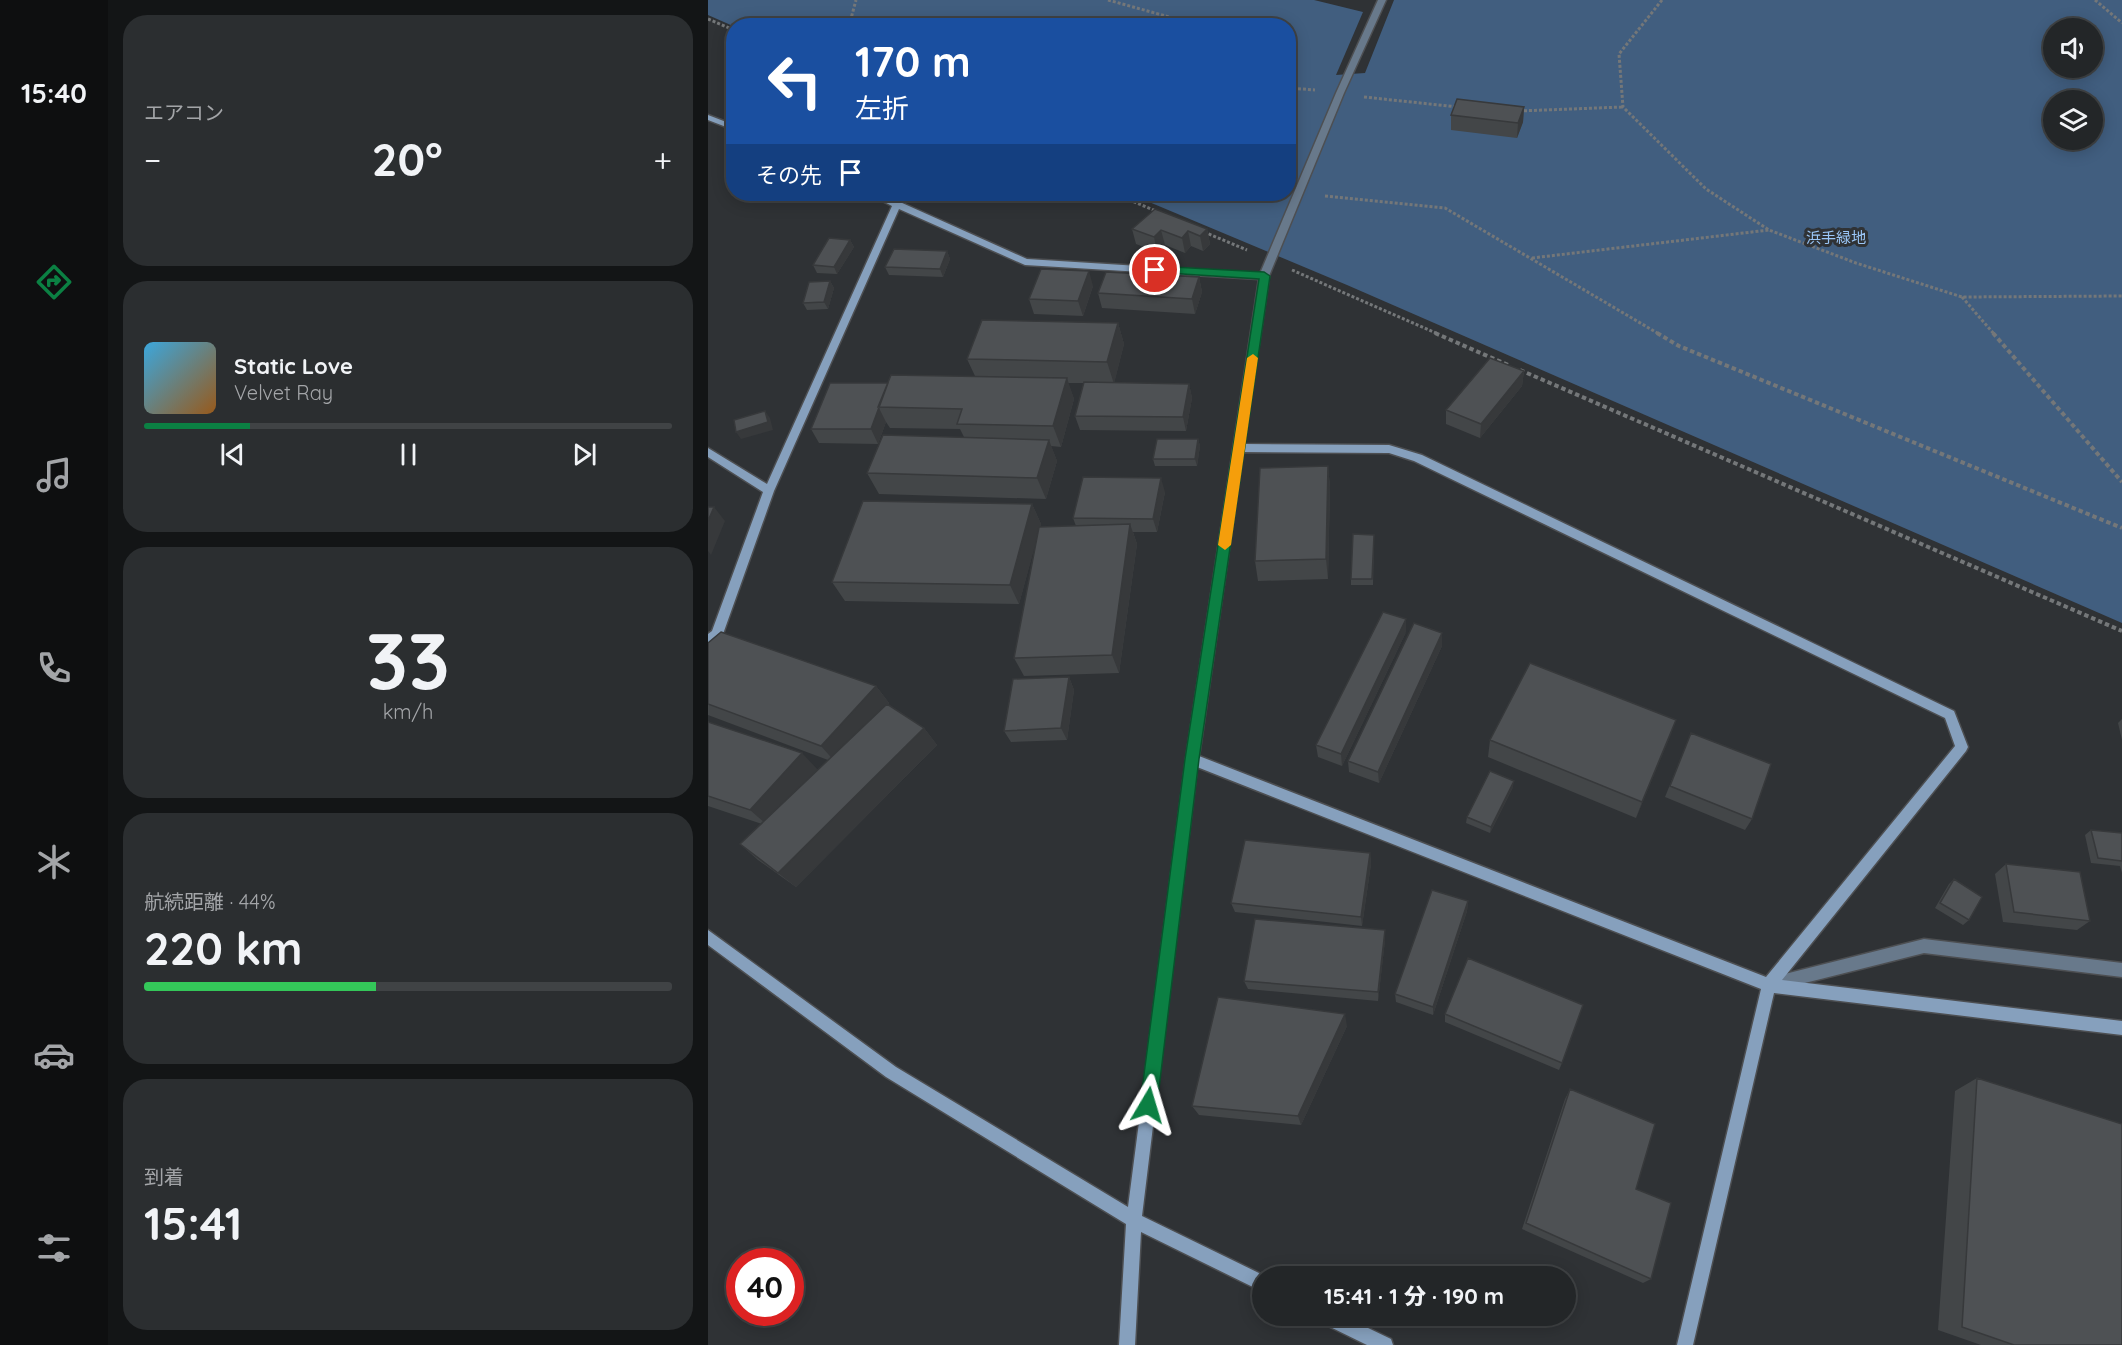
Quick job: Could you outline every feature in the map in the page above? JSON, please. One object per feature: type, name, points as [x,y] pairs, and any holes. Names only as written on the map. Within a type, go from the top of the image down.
[{"type":"street","points":[[1127,1345],[1134,1220],[1192,759],[1264,276],[1340,93],[1382,0]]},
{"type":"street","points":[[708,117],[726,125]]},
{"type":"street","points":[[890,201],[1025,262],[1264,276]]},
{"type":"street","points":[[708,641],[717,634],[770,491],[897,204]]},
{"type":"street","points":[[1240,448],[1389,449],[1418,459],[1950,715],[1962,747],[1769,986],[1685,1345]]},
{"type":"street","points":[[708,452],[770,491]]},
{"type":"street","points":[[1192,759],[1769,986],[2122,1028]]},
{"type":"street","points":[[708,937],[891,1072],[1134,1220],[1252,1279]]},
{"type":"street","points":[[1769,986],[1924,946],[2122,970]]},
{"type":"street","points":[[1346,1326],[1385,1345]]},
{"type":"path","points":[[851,18],[856,0]]},
{"type":"path","points":[[1108,0],[1173,18]]},
{"type":"path","points":[[1653,0],[1660,1],[1619,54],[1623,107],[1706,189],[1769,230],[1856,263],[1962,297],[2122,296]]},
{"type":"path","points":[[2095,0],[2122,23]]},
{"type":"path","points":[[708,19],[726,27]]},
{"type":"path","points":[[1296,89],[1460,107]]},
{"type":"path","points":[[1518,111],[1623,107]]},
{"type":"path","points":[[1300,193],[1445,208],[1679,346],[2122,528]]},
{"type":"path","points":[[1132,201],[1157,211]]},
{"type":"path","points":[[1198,229],[2122,631]]},
{"type":"path","points":[[1530,259],[1769,230]]},
{"type":"path","points":[[1962,297],[2122,482]]},
{"type":"green space","name":"浜手緑地","points":[[708,0],[1314,0],[1363,12],[1336,75],[1365,73],[1394,0],[2122,0],[2122,623],[1347,285],[1147,201],[1296,201],[1296,18],[726,18],[726,23],[708,15]]},
{"type":"building","points":[[1457,99],[1524,107],[1518,123],[1451,115]]},
{"type":"building","points":[[1155,209],[1207,229],[1200,236],[1188,231],[1182,238],[1161,230],[1154,237],[1132,229]]},
{"type":"building","points":[[829,238],[850,240],[834,267],[813,265]]},
{"type":"building","points":[[894,249],[947,251],[940,269],[885,267]]},
{"type":"building","points":[[1041,269],[1089,271],[1078,301],[1029,299]]},
{"type":"building","points":[[1106,272],[1199,277],[1192,299],[1098,293]]},
{"type":"building","points":[[830,281],[824,302],[803,303],[809,282]]},
{"type":"building","points":[[982,320],[1118,323],[1107,362],[967,359]]},
{"type":"building","points":[[1490,358],[1524,371],[1481,424],[1446,410]]},
{"type":"building","points":[[891,375],[1067,378],[1053,426],[957,424],[962,409],[878,407]]},
{"type":"building","points":[[1084,382],[1189,384],[1183,417],[1075,416]]},
{"type":"building","points":[[830,383],[888,383],[871,429],[811,429]]},
{"type":"building","points":[[765,411],[768,422],[736,432],[734,420]]},
{"type":"building","points":[[883,435],[1049,440],[1037,478],[867,473]]},
{"type":"building","points":[[1157,439],[1198,439],[1195,459],[1153,459]]},
{"type":"building","points":[[1328,466],[1326,559],[1255,561],[1260,468]]},
{"type":"building","points":[[1083,477],[1161,478],[1153,519],[1073,518]]},
{"type":"building","points":[[863,501],[1032,504],[1010,585],[832,582]]},
{"type":"building","points":[[708,507],[714,507],[708,521]]},
{"type":"building","points":[[1130,524],[1112,655],[1014,658],[1039,527]]},
{"type":"building","points":[[1353,534],[1374,535],[1372,579],[1351,579]]},
{"type":"building","points":[[1383,612],[1406,619],[1341,754],[1316,745]]},
{"type":"building","points":[[1414,623],[1442,633],[1378,772],[1348,761]]},
{"type":"building","points":[[721,632],[876,686],[821,746],[708,704],[708,643]]},
{"type":"building","points":[[1530,663],[1676,720],[1642,802],[1490,740]]},
{"type":"building","points":[[1069,677],[1061,728],[1004,731],[1013,679]]},
{"type":"building","points":[[887,704],[924,728],[778,873],[740,844]]},
{"type":"building","points":[[708,722],[802,753],[750,810],[708,796]]},
{"type":"building","points":[[1691,733],[1771,764],[1752,819],[1670,786]]},
{"type":"building","points":[[1490,771],[1514,781],[1491,827],[1467,817]]},
{"type":"building","points":[[2091,830],[2122,833],[2122,861],[2098,858]]},
{"type":"building","points":[[1245,840],[1370,853],[1361,917],[1231,903]]},
{"type":"building","points":[[2006,864],[2080,872],[2090,921],[2014,912]]},
{"type":"building","points":[[1954,879],[1982,897],[1969,920],[1940,903]]},
{"type":"building","points":[[1432,890],[1468,901],[1433,1007],[1395,994]]},
{"type":"building","points":[[1255,919],[1385,930],[1378,992],[1244,981]]},
{"type":"building","points":[[1468,958],[1583,1005],[1562,1063],[1445,1014]]},
{"type":"building","points":[[1218,997],[1345,1014],[1298,1116],[1192,1106]]},
{"type":"building","points":[[1977,1078],[2122,1124],[2122,1345],[2014,1345],[1962,1327]]},
{"type":"building","points":[[1570,1089],[1655,1124],[1636,1189],[1671,1203],[1651,1279],[1526,1223]]},
{"type":"slow traffic","points":[[1225,545],[1253,358]]},
{"type":"route","points":[[1148,1105],[1192,759],[1264,276],[1155,270]]}]
